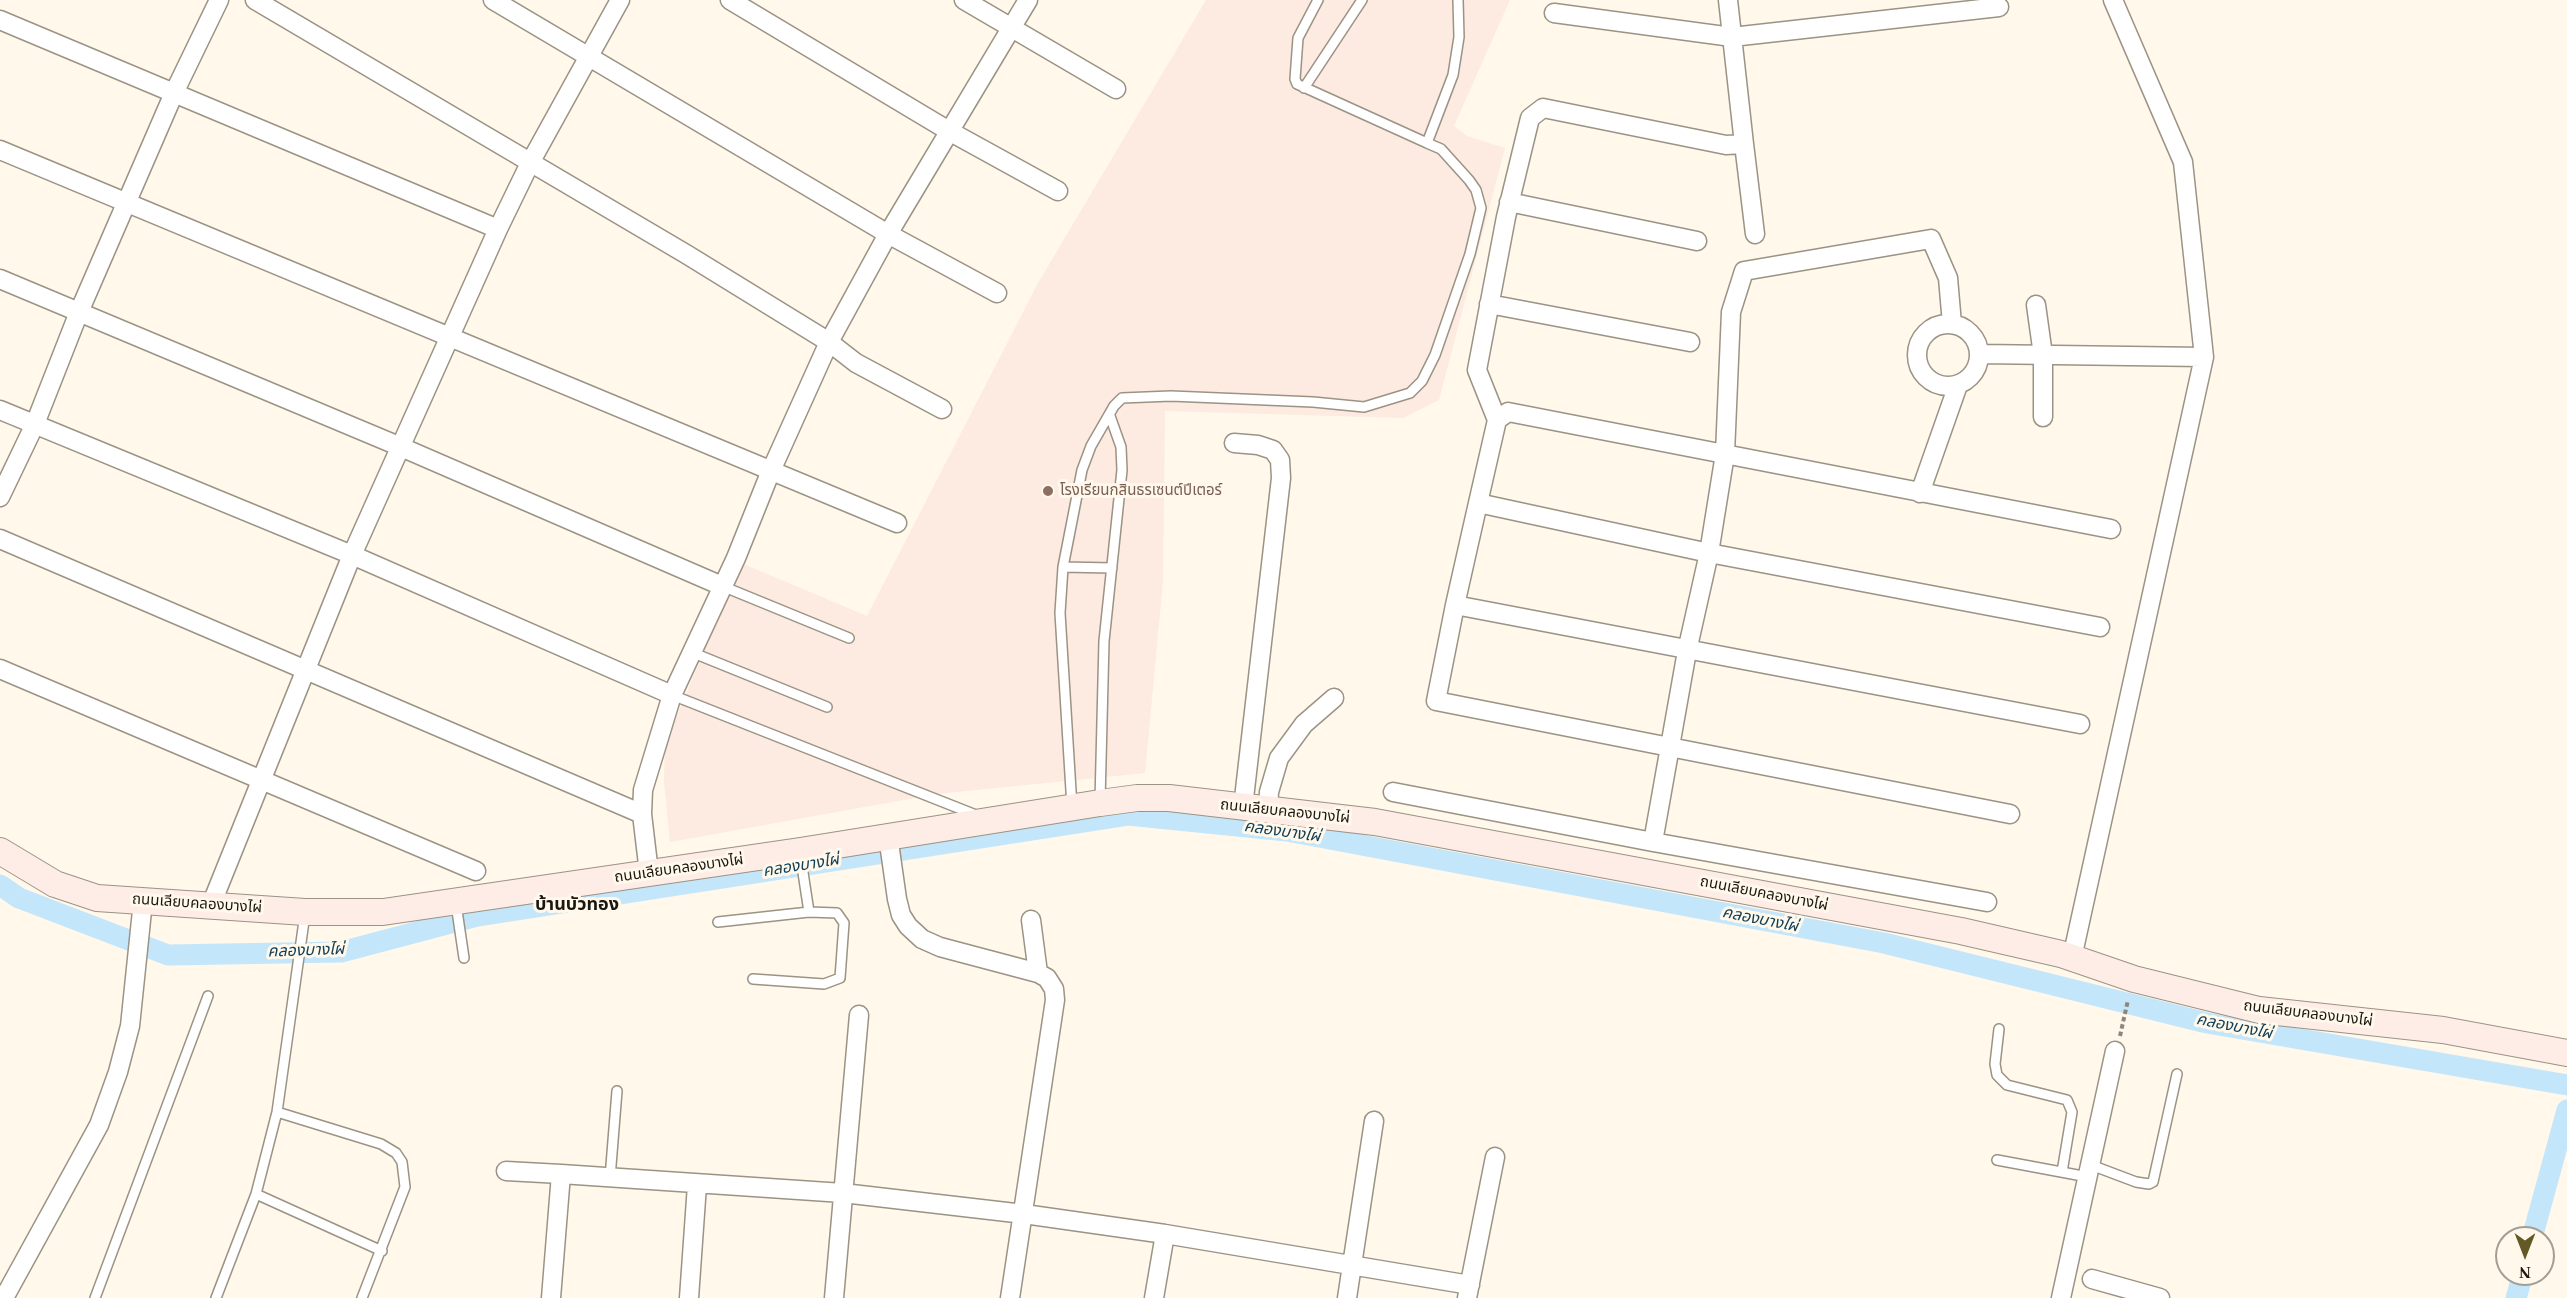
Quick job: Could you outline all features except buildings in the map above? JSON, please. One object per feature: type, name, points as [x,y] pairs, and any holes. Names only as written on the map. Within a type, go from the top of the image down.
[{"type":"street","points":[[0,497],[35,424],[79,312],[174,93],[219,0]]},
{"type":"street","points":[[255,0],[829,342],[856,363],[942,409]]},
{"type":"street","points":[[493,0],[888,234],[997,293]]},
{"type":"street","points":[[211,905],[263,779],[304,668],[498,229],[530,162],[620,0]]},
{"type":"street","points":[[730,0],[949,131],[1058,191]]},
{"type":"street","points":[[964,0],[1116,89]]},
{"type":"street","points":[[649,873],[642,814],[643,790],[672,695],[736,558],[770,473],[829,342],[888,234],[1028,0]]},
{"type":"street","points":[[1728,0],[1755,234]]},
{"type":"street","points":[[2072,958],[2204,357],[2183,162],[2113,0]]},
{"type":"street","points":[[1554,13],[1732,37],[1999,8]]},
{"type":"street","points":[[0,20],[498,229]]},
{"type":"street","points":[[1744,144],[1726,145],[1543,108],[1530,118],[1509,202],[1477,370],[1497,420],[1436,701],[1669,745],[2010,814]]},
{"type":"street","points":[[0,150],[770,473],[897,523]]},
{"type":"street","points":[[1509,202],[1697,241]]},
{"type":"street","points":[[1653,842],[1687,651],[1709,553],[1725,454],[1731,312],[1744,271],[1931,238],[1948,278],[1952,324]]},
{"type":"street","points":[[0,279],[401,447],[722,586]]},
{"type":"street","points":[[1489,304],[1690,342]]},
{"type":"street","points":[[2036,305],[2043,355],[2043,417]]},
{"type":"street","points":[[1952,324],[1971,334],[1980,354],[1974,374],[1958,385],[1948,387],[1929,381],[1922,374],[1916,356],[1923,336],[1931,328],[1952,324]]},
{"type":"street","points":[[1980,354],[2204,357]]},
{"type":"street","points":[[1920,492],[1958,385]]},
{"type":"street","points":[[0,410],[352,555],[672,695]]},
{"type":"street","points":[[1497,420],[1508,412],[2111,529]]},
{"type":"street","points":[[1234,443],[1258,445],[1273,450],[1280,460],[1281,478],[1243,807]]},
{"type":"street","points":[[1478,503],[1709,553],[2100,627]]},
{"type":"street","points":[[0,538],[642,814]]},
{"type":"street","points":[[1455,605],[2080,724]]},
{"type":"street","points":[[0,669],[476,871]]},
{"type":"street","points":[[1268,809],[1269,792],[1279,758],[1304,724],[1334,698]]},
{"type":"street","points":[[1393,792],[1653,842],[1988,902]]},
{"type":"street","name":"ถนนเลียบคลองบางไผ่","points":[[0,851],[55,884],[78,894],[305,912],[382,912],[456,908],[649,873],[889,842],[1100,803],[1137,798],[1169,798],[1387,824],[1961,931],[2072,958],[2134,979],[2259,1010],[2443,1030],[2567,1053]]},
{"type":"street","points":[[889,842],[901,915],[922,939],[940,947],[1038,973],[1051,984],[1055,1000],[1010,1298]]},
{"type":"street","points":[[4,1298],[99,1125],[118,1072],[130,1026],[142,900]]},
{"type":"street","points":[[1031,920],[1038,973]]},
{"type":"street","points":[[834,1298],[859,1015]]},
{"type":"street","points":[[2061,1298],[2115,1051]]},
{"type":"street","points":[[1347,1298],[1374,1121]]},
{"type":"street","points":[[506,1171],[843,1193],[1024,1214],[1353,1264],[1469,1291],[1495,1157]]},
{"type":"street","points":[[551,1298],[561,1174]]},
{"type":"street","points":[[689,1298],[698,1185]]},
{"type":"street","points":[[1154,1298],[1165,1234]]},
{"type":"street","points":[[2092,1279],[2160,1298]]},
{"type":"lane","points":[[1072,809],[1060,613],[1063,567],[1082,470],[1091,446],[1122,398],[1313,402],[1364,406],[1410,393],[1422,381],[1435,355],[1470,254],[1481,208],[1476,190],[1441,149],[1304,88],[1295,79],[1298,38],[1318,0]]},
{"type":"lane","points":[[1304,88],[1362,0]]},
{"type":"lane","points":[[1427,143],[1453,75],[1459,37],[1458,0]]},
{"type":"lane","points":[[1100,803],[1104,641],[1121,493],[1121,447],[1110,416]]},
{"type":"lane","points":[[1063,567],[1113,568]]},
{"type":"lane","points":[[722,586],[849,638]]},
{"type":"lane","points":[[691,652],[827,707]]},
{"type":"lane","points":[[672,695],[993,821]]},
{"type":"lane","points":[[801,855],[809,908]]},
{"type":"lane","points":[[456,908],[464,958]]},
{"type":"lane","points":[[718,922],[809,908],[842,916],[845,934],[840,978],[824,984],[753,979]]},
{"type":"lane","points":[[216,1298],[256,1194],[277,1112],[305,912]]},
{"type":"lane","points":[[95,1298],[208,996]]},
{"type":"lane","points":[[1999,1029],[1995,1064],[1997,1075],[2007,1085],[2067,1100],[2072,1112],[2062,1172]]},
{"type":"lane","points":[[1998,1160],[2062,1172],[2089,1171],[2136,1182],[2154,1182],[2177,1074]]},
{"type":"lane","points":[[610,1178],[617,1091]]},
{"type":"lane","points":[[277,1112],[381,1144],[396,1153],[402,1162],[405,1186],[382,1251],[362,1298]]},
{"type":"lane","points":[[256,1194],[382,1251]]},
{"type":"path","points":[[2122,1026],[2130,992]]},
{"type":"shaded area","name":"โรงเรียนกสินธรเซนต์ปีเตอร์","points":[[1206,0],[1510,0],[1454,126],[1467,136],[1505,148],[1439,400],[1403,418],[1165,411],[1163,581],[1145,773],[937,794],[670,842],[664,782],[665,744],[741,563],[867,616],[1038,283]]},
{"type":"waterway","name":"คลองบางไผ่","points":[[0,885],[19,898],[168,955],[341,952],[477,916],[1128,815],[1287,831],[1884,943],[2207,1023],[2567,1085]]},
{"type":"waterway","points":[[2535,1226],[2567,1110]]},
{"type":"waterway","points":[[2516,1298],[2520,1286]]},
{"type":"place","name":"โรงเรียนกสินธรเซนต์ปีเตอร์","points":[[1048,491]]},
{"type":"district","name":"บ้านบัวทอง","points":[[577,905]]}]
